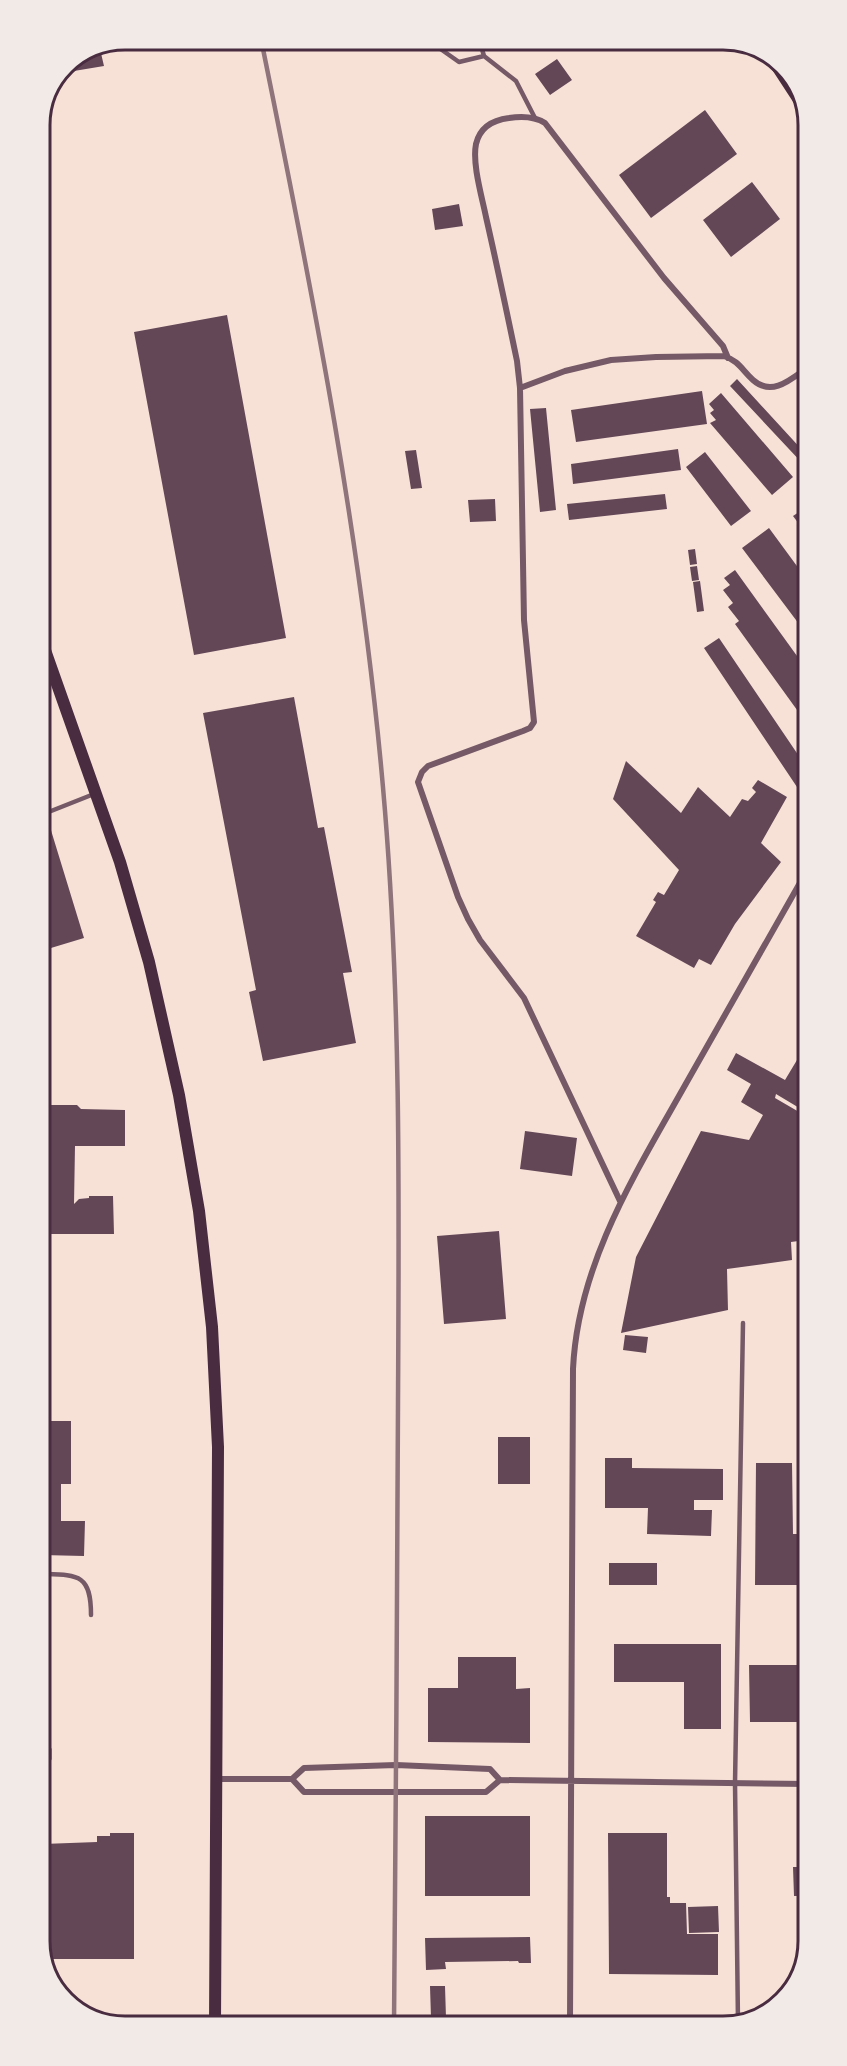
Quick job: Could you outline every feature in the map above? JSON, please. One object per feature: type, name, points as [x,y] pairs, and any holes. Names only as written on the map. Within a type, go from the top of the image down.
[{"type":"main road","points":[[50,680],[96,793],[132,902],[162,1012],[189,1148],[207,1275],[214,1353],[218,1447],[215,2016]]},
{"type":"street","points":[[620,1201],[524,998],[480,940],[468,919],[458,897],[418,782],[422,772],[428,766],[524,731],[534,722],[524,620],[520,388],[517,361],[475,153],[480,133],[486,126],[505,118],[535,118],[551,129],[664,278],[723,346],[728,358]]},
{"type":"street","points":[[520,388],[565,371],[621,359],[712,356],[728,358],[736,361],[753,380],[769,387],[786,383],[798,374]]},
{"type":"street","points":[[570,2016],[574,1346],[578,1316],[620,1201],[798,888]]},
{"type":"street","points":[[218,1779],[292,1779],[304,1768],[396,1765],[490,1769],[500,1780]]},
{"type":"street","points":[[292,1779],[304,1792],[396,1793],[486,1792],[500,1780],[798,1784]]},
{"type":"lane","points":[[442,50],[459,62],[484,56]]},
{"type":"lane","points":[[482,50],[484,56],[516,81],[535,118]]},
{"type":"lane","points":[[50,811],[96,793]]},
{"type":"lane","points":[[738,2015],[735,1783],[743,1323]]},
{"type":"lane","points":[[50,1574],[72,1575],[79,1578],[90,1597],[91,1615]]},
{"type":"path","points":[[50,1749],[50,1759]]},
{"type":"building","points":[[101,54],[104,66],[74,71],[83,62]]},
{"type":"building","points":[[557,59],[572,80],[550,95],[535,74]]},
{"type":"building","points":[[705,110],[737,154],[651,218],[619,175]]},
{"type":"building","points":[[752,182],[780,219],[731,257],[703,220]]},
{"type":"building","points":[[459,204],[463,226],[435,230],[432,209]]},
{"type":"building","points":[[227,315],[286,638],[194,655],[134,332]]},
{"type":"building","points":[[737,379],[798,445],[798,459],[730,386]]},
{"type":"building","points":[[702,391],[707,424],[576,442],[571,410]]},
{"type":"building","points":[[721,393],[793,477],[772,495],[710,423],[716,420],[710,413],[714,410],[709,404]]},
{"type":"building","points":[[546,408],[556,510],[540,512],[530,409]]},
{"type":"building","points":[[678,449],[681,470],[573,484],[571,464]]},
{"type":"building","points":[[416,450],[422,488],[411,489],[405,451]]},
{"type":"building","points":[[705,452],[751,511],[731,526],[686,467]]},
{"type":"building","points":[[665,494],[667,509],[569,520],[567,504]]},
{"type":"building","points":[[495,499],[496,521],[470,522],[468,500]]},
{"type":"building","points":[[798,513],[798,523],[793,516]]},
{"type":"building","points":[[769,528],[798,567],[798,623],[742,548]]},
{"type":"building","points":[[695,549],[697,564],[690,565],[688,550]]},
{"type":"building","points":[[697,566],[699,580],[692,581],[690,567]]},
{"type":"building","points":[[735,570],[798,657],[798,711],[735,624],[739,621],[728,607],[733,603],[723,590],[730,585],[724,578]]},
{"type":"building","points":[[700,581],[704,611],[697,612],[693,582]]},
{"type":"building","points":[[719,638],[798,755],[798,789],[704,648]]},
{"type":"building","points":[[294,697],[318,828],[324,827],[352,972],[343,973],[356,1043],[263,1061],[249,992],[256,990],[203,713]]},
{"type":"building","points":[[626,761],[681,813],[698,787],[730,817],[742,799],[748,801],[756,792],[752,788],[758,780],[787,797],[761,843],[781,862],[735,924],[711,965],[699,959],[694,968],[636,936],[656,902],[653,900],[658,892],[664,895],[679,870],[613,799]]},
{"type":"building","points":[[50,827],[84,938],[50,948]]},
{"type":"building","points":[[736,1053],[785,1080],[798,1058],[798,1107],[776,1094],[775,1098],[798,1111],[798,1241],[791,1242],[792,1260],[727,1269],[728,1310],[621,1333],[636,1257],[701,1131],[749,1140],[763,1115],[741,1102],[751,1084],[727,1070]]},
{"type":"building","points":[[50,1105],[77,1105],[81,1109],[125,1110],[125,1146],[75,1146],[74,1204],[79,1199],[89,1198],[89,1196],[113,1196],[114,1234],[50,1234]]},
{"type":"building","points":[[525,1131],[577,1138],[572,1176],[520,1169]]},
{"type":"building","points":[[499,1231],[506,1319],[444,1324],[437,1236]]},
{"type":"building","points":[[625,1335],[648,1337],[646,1353],[623,1350]]},
{"type":"building","points":[[50,1421],[71,1421],[71,1484],[61,1484],[61,1521],[85,1521],[84,1556],[50,1555]]},
{"type":"building","points":[[498,1437],[530,1437],[530,1484],[498,1484]]},
{"type":"building","points":[[605,1458],[632,1458],[632,1468],[723,1469],[723,1500],[694,1500],[694,1510],[712,1510],[711,1536],[647,1534],[648,1508],[605,1508]]},
{"type":"building","points":[[756,1463],[792,1463],[793,1534],[798,1534],[798,1585],[755,1585]]},
{"type":"building","points":[[609,1563],[657,1563],[657,1585],[609,1585]]},
{"type":"building","points":[[614,1644],[721,1644],[721,1729],[684,1729],[684,1682],[614,1682]]},
{"type":"building","points":[[458,1657],[516,1657],[516,1689],[530,1688],[530,1743],[428,1742],[428,1688],[458,1688]]},
{"type":"building","points":[[749,1665],[798,1665],[798,1722],[750,1722]]},
{"type":"building","points":[[425,1816],[530,1816],[530,1896],[425,1896]]},
{"type":"building","points":[[110,1833],[134,1833],[134,1959],[52,1959],[50,1844],[97,1842],[97,1836],[110,1836]]},
{"type":"building","points":[[608,1833],[667,1833],[667,1897],[670,1897],[670,1903],[686,1903],[687,1934],[718,1934],[718,1975],[609,1974]]},
{"type":"building","points":[[793,1867],[798,1867],[798,1896],[794,1896]]},
{"type":"building","points":[[718,1906],[719,1932],[689,1933],[688,1907]]},
{"type":"building","points":[[530,1937],[531,1963],[519,1963],[518,1961],[445,1962],[446,1969],[426,1970],[425,1938]]},
{"type":"building","points":[[430,1986],[445,1986],[446,2016],[431,2016]]},
{"type":"railway","points":[[263,50],[318,327],[350,520],[376,714],[390,885],[399,1181],[394,2016]]}]
